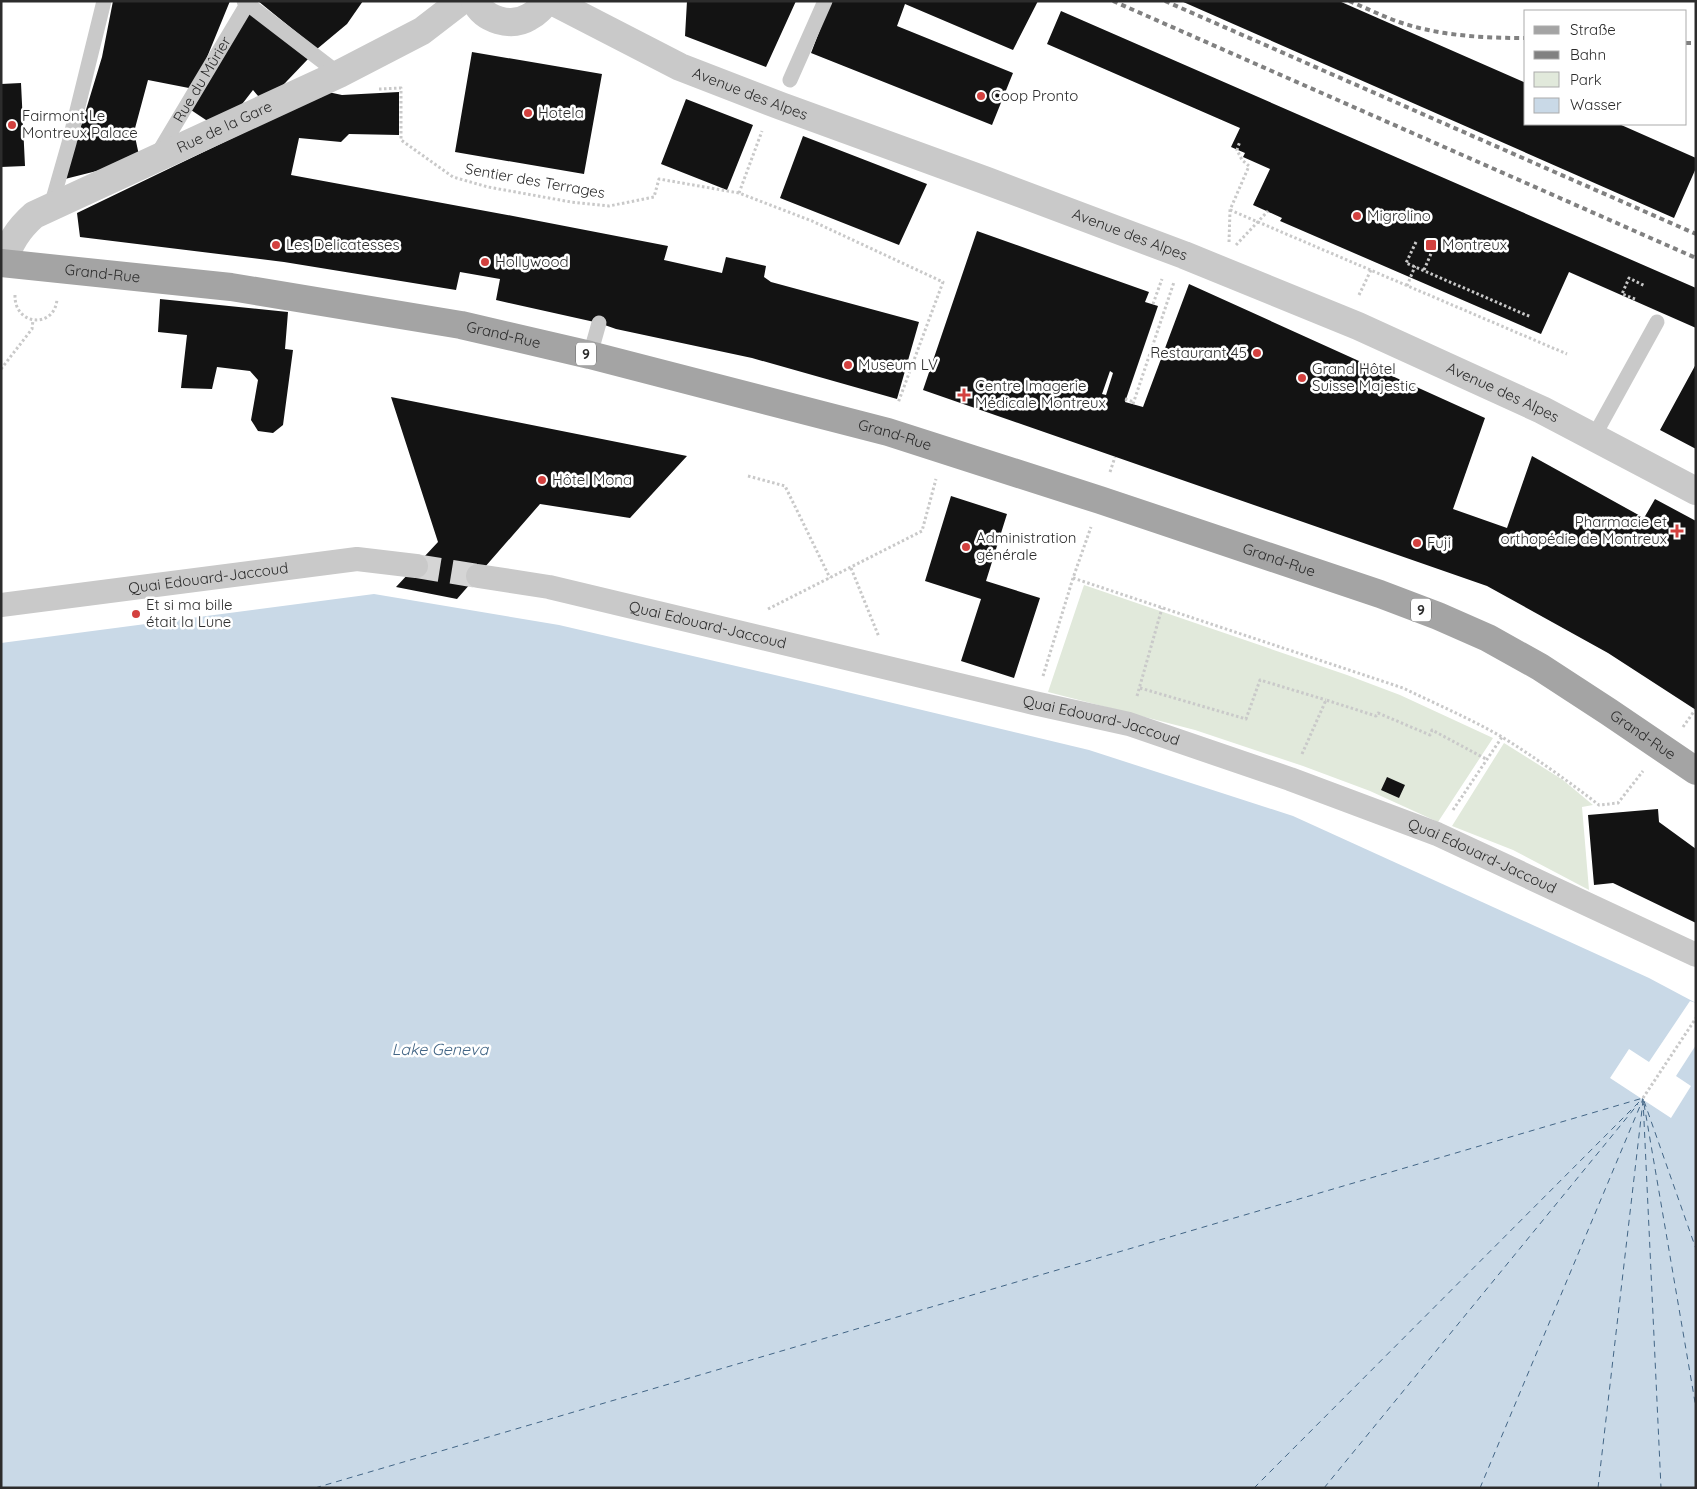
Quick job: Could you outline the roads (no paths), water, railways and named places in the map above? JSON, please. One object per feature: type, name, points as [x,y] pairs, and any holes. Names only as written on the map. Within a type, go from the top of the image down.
[{"type":"main road","name":"Grand-Rue","points":[[2,263],[241,288],[461,325],[590,354],[888,432],[1100,500],[1380,594],[1438,616],[1488,638],[1540,667],[1696,771]]},
{"type":"street","name":"Rue de la Gare","points":[[2,263],[11,242],[20,228],[34,215],[339,74],[422,30],[461,1]]},
{"type":"street","points":[[475,1],[477,6],[487,15],[500,21],[515,22],[528,18],[540,10],[546,1]]},
{"type":"street","name":"Avenue des Alpes","points":[[552,1],[680,66],[781,106],[978,177],[1184,255],[1348,322],[1542,410],[1696,492]]},
{"type":"street","name":"Quai Edouard-Jaccoud","points":[[1,605],[357,559],[416,566]]},
{"type":"street","name":"Quai Edouard-Jaccoud","points":[[478,576],[549,587],[1034,703],[1130,724],[1290,779],[1437,834],[1696,955]]},
{"type":"lane","points":[[51,206],[69,144],[104,1]]},
{"type":"lane","points":[[790,80],[825,1]]},
{"type":"lane","points":[[247,2],[339,74]]},
{"type":"lane","name":"Rue du Mûrier","points":[[156,159],[247,2]]},
{"type":"lane","points":[[1593,438],[1658,322]]},
{"type":"lane","points":[[590,354],[599,323]]},
{"type":"water","name":"Lake Geneva","points":[[374,594],[559,625],[1089,750],[1293,816],[1649,978],[1696,1003],[1696,1488],[1,1488],[1,643]]},
{"type":"tunnel","points":[[416,566],[478,576]]},
{"type":"railway","points":[[1113,1],[1696,258]]},
{"type":"railway","points":[[1165,1],[1696,234]]},
{"type":"railway","points":[[1349,1],[1414,27],[1478,37],[1524,38]]},
{"type":"railway","points":[[1687,43],[1696,43]]},
{"type":"place","name":"Coop Pronto","points":[[981,96]]},
{"type":"place","name":"Hotela","points":[[528,113]]},
{"type":"place","name":"Fairmont Le Montreux Palace","points":[[12,125]]},
{"type":"place","name":"Migrolino","points":[[1357,216]]},
{"type":"place","name":"Les Delicatesses","points":[[276,245]]},
{"type":"place","name":"Montreux","points":[[1431,245]]},
{"type":"place","name":"Hollywood","points":[[485,262]]},
{"type":"place","name":"Restaurant 45","points":[[1257,353]]},
{"type":"place","name":"Museum LV","points":[[848,365]]},
{"type":"place","name":"Grand Hôtel Suisse Majestic","points":[[1302,378]]},
{"type":"place","name":"Centre Imagerie Médicale Montreux","points":[[964,395]]},
{"type":"place","name":"Hôtel Mona","points":[[542,480]]},
{"type":"place","name":"Pharmacie et orthopédie de Montreux","points":[[1677,531]]},
{"type":"place","name":"Fuji","points":[[1417,543]]},
{"type":"place","name":"Administration générale","points":[[966,547]]},
{"type":"place","name":"Et si ma bille était la Lune","points":[[136,614]]}]
